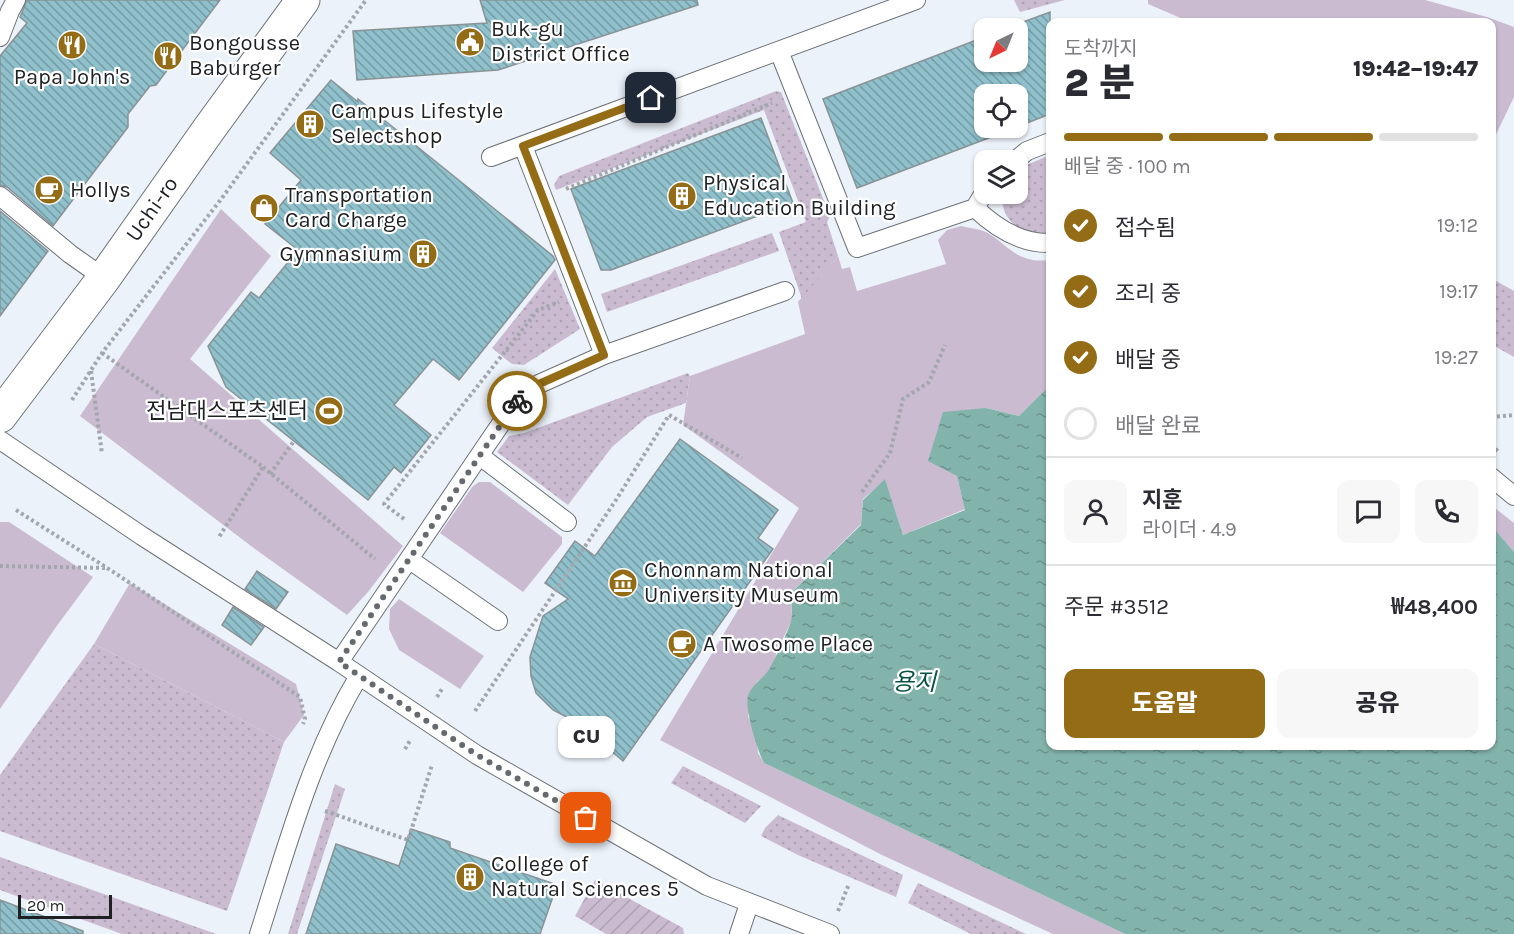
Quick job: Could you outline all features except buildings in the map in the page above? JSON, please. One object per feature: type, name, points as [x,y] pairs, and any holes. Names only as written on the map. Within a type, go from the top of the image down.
[{"type":"main road","name":"Uchi-ro","points":[[0,416],[104,278],[220,112],[303,0]]},
{"type":"lane","points":[[0,37],[16,0]]},
{"type":"lane","points":[[491,157],[916,0]]},
{"type":"lane","points":[[779,51],[857,248],[974,203]]},
{"type":"lane","points":[[1028,151],[1046,144]]},
{"type":"lane","points":[[523,146],[604,355]]},
{"type":"lane","points":[[0,196],[70,254],[104,278]]},
{"type":"lane","points":[[981,204],[989,221],[1008,233],[1035,243],[1046,243]]},
{"type":"lane","points":[[339,662],[518,400],[539,384],[604,355],[785,291]]},
{"type":"lane","points":[[0,440],[142,536],[339,662],[477,755],[707,886],[830,934]]},
{"type":"lane","points":[[480,456],[567,522]]},
{"type":"lane","points":[[1496,481],[1514,496]]},
{"type":"lane","points":[[410,560],[498,621]]},
{"type":"lane","points":[[258,934],[310,782],[339,710],[359,676]]},
{"type":"lane","points":[[739,934],[749,904]]},
{"type":"path","points":[[72,400],[102,353],[222,198],[366,0]]},
{"type":"path","points":[[543,199],[774,102]]},
{"type":"path","points":[[404,519],[384,504],[447,422],[538,309],[580,293]]},
{"type":"path","points":[[862,492],[890,453],[903,399],[929,382],[945,345]]},
{"type":"path","points":[[102,353],[263,467],[375,559]]},
{"type":"path","points":[[91,370],[102,454]]},
{"type":"path","points":[[475,711],[616,500],[669,414],[742,458]]},
{"type":"path","points":[[1496,416],[1514,414]]},
{"type":"path","points":[[270,474],[294,441]]},
{"type":"path","points":[[219,537],[263,467]]},
{"type":"path","points":[[16,510],[300,697]]},
{"type":"path","points":[[0,566],[107,568]]},
{"type":"path","points":[[326,811],[408,840],[432,765]]},
{"type":"shaded area","points":[[1014,0],[1065,0],[1020,12]]},
{"type":"shaded area","points":[[1148,0],[1425,0],[1490,18],[1181,18],[1148,4]]},
{"type":"shaded area","points":[[1496,20],[1514,27],[1514,97],[1496,135]]},
{"type":"shaded area","points":[[776,91],[781,92],[830,216],[827,222],[838,256],[802,299],[779,232],[806,222],[764,110],[556,190],[554,185],[559,176]]},
{"type":"shaded area","points":[[1046,157],[1046,235],[1026,232],[1015,226],[1004,211],[1003,205],[1028,204],[1028,164]]},
{"type":"shaded area","points":[[221,209],[271,256],[190,359],[403,546],[368,592],[347,615],[251,546],[80,416]]},
{"type":"shaded area","points":[[961,226],[988,233],[1016,254],[1030,260],[1046,260],[1046,389],[1019,416],[986,408],[957,476],[965,509],[903,535],[885,480],[863,499],[861,524],[791,593],[792,620],[776,653],[775,661],[768,672],[756,683],[748,716],[757,739],[758,753],[764,763],[1125,934],[1053,934],[882,855],[660,740],[799,508],[683,425],[690,376],[805,334],[798,302],[838,256],[842,269],[850,267],[857,291],[946,264],[938,240],[947,230]]},
{"type":"shaded area","points":[[772,233],[779,251],[607,312],[601,294]]},
{"type":"shaded area","points":[[555,269],[580,329],[524,365],[512,364],[492,348]]},
{"type":"shaded area","points":[[1496,281],[1514,291],[1514,357],[1496,347]]},
{"type":"shaded area","points":[[688,373],[690,376],[686,403],[647,417],[612,447],[568,505],[497,452],[509,436],[524,433]]},
{"type":"shaded area","points":[[479,482],[490,482],[562,537],[562,544],[523,592],[440,533],[473,486]]},
{"type":"shaded area","points":[[1496,509],[1514,523],[1514,552],[1496,531]]},
{"type":"shaded area","points":[[0,522],[9,522],[93,577],[0,709]]},
{"type":"shaded area","points":[[130,583],[296,684],[304,715],[284,742],[94,644]]},
{"type":"shaded area","points":[[399,599],[484,656],[460,689],[399,650],[389,629],[390,609]]},
{"type":"shaded area","points":[[94,644],[284,742],[227,911],[0,831],[0,775]]},
{"type":"shaded area","points":[[683,766],[761,806],[745,823],[671,783]]},
{"type":"shaded area","points":[[335,784],[345,789],[297,934],[288,934]]},
{"type":"shaded area","points":[[778,815],[903,875],[896,897],[798,855],[761,836],[765,828]]},
{"type":"shaded area","points":[[0,857],[216,934],[122,934],[0,890]]},
{"type":"shaded area","points":[[595,880],[683,928],[684,934],[606,934],[575,916]]},
{"type":"shaded area","points":[[918,883],[1026,934],[971,934],[908,903]]},
{"type":"water","name":"용지","points":[[1046,389],[1046,750],[1496,750],[1496,531],[1514,552],[1514,934],[1125,934],[764,763],[755,740],[747,702],[752,689],[770,668],[788,631],[792,618],[791,593],[861,525],[863,500],[885,479],[903,535],[965,510],[957,476],[928,461],[943,412],[986,408],[1019,416]]},
{"type":"way so far","points":[[517,401],[339,662],[477,755],[586,818]]},
{"type":"place","name":"Buk-gu District Office","points":[[470,42]]},
{"type":"place","name":"Papa John's","points":[[72,45]]},
{"type":"place","name":"Bongousse Baburger","points":[[168,56]]},
{"type":"place","name":"Campus Lifestyle Selectshop","points":[[310,124]]},
{"type":"place","name":"Hollys","points":[[49,190]]},
{"type":"place","name":"Physical Education Building","points":[[682,196]]},
{"type":"place","name":"Transportation Card Charge","points":[[264,208]]},
{"type":"place","name":"Gymnasium","points":[[423,254]]},
{"type":"place","name":"전남대스포츠센터","points":[[329,411]]},
{"type":"place","name":"Chonnam National University Museum","points":[[623,583]]},
{"type":"place","name":"A Twosome Place","points":[[682,644]]},
{"type":"place","name":"CU","points":[[586,818]]},
{"type":"place","name":"College of Natural Sciences 5","points":[[470,877]]},
{"type":"route","points":[[517,401],[539,384],[604,355],[523,146],[651,98]]}]
